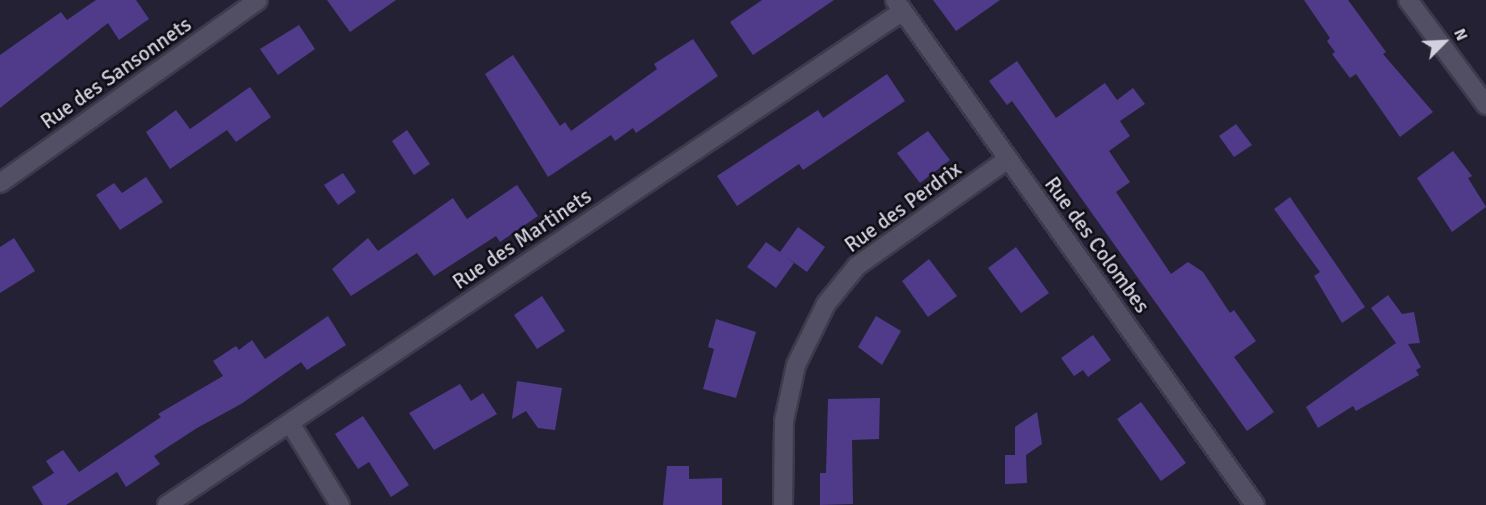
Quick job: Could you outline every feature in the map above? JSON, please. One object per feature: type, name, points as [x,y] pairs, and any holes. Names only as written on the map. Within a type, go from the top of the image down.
[{"type":"street","name":"Rue des Sansonnets","points":[[0,183],[258,0]]},
{"type":"street","points":[[1408,0],[1486,105]]},
{"type":"street","name":"Rue des Colombes","points":[[899,6],[1255,505]]},
{"type":"street","name":"Rue des Martinets","points":[[167,505],[899,6]]},
{"type":"street","name":"Rue des Perdrix","points":[[783,505],[784,421],[796,365],[826,304],[857,266],[1008,159]]},
{"type":"street","points":[[290,423],[340,505]]},
{"type":"building","points":[[96,0],[136,0],[149,19],[119,40],[108,23],[0,108],[0,55],[61,12],[67,20]]},
{"type":"building","points":[[327,0],[396,0],[350,32]]},
{"type":"building","points":[[762,0],[834,0],[753,55],[730,22]]},
{"type":"building","points":[[933,0],[1000,0],[956,31]]},
{"type":"building","points":[[1304,0],[1348,0],[1386,52],[1383,54],[1433,112],[1400,137],[1356,74],[1350,78],[1332,54],[1335,52],[1327,41],[1330,38]]},
{"type":"building","points":[[299,25],[315,49],[278,75],[260,49]]},
{"type":"building","points":[[693,39],[718,76],[636,133],[633,128],[615,141],[611,135],[548,177],[485,74],[513,55],[560,126],[565,122],[571,131],[657,69],[654,64]]},
{"type":"building","points":[[1017,61],[1056,118],[1105,83],[1117,100],[1133,88],[1145,104],[1120,121],[1130,136],[1109,151],[1130,182],[1116,192],[1171,274],[1188,262],[1203,272],[1230,313],[1234,310],[1256,341],[1234,357],[1274,412],[1247,431],[1012,101],[1007,105],[989,81]]},
{"type":"building","points":[[887,74],[905,101],[803,170],[799,164],[737,206],[717,176],[818,110],[823,118]]},
{"type":"building","points":[[250,87],[271,117],[236,142],[227,130],[170,169],[146,132],[176,110],[190,129]]},
{"type":"building","points":[[1236,124],[1252,145],[1234,157],[1219,136]]},
{"type":"building","points":[[407,130],[430,164],[414,175],[392,141]]},
{"type":"building","points":[[928,131],[950,160],[920,183],[897,153]]},
{"type":"building","points":[[1453,151],[1472,176],[1468,178],[1486,207],[1452,232],[1417,178]]},
{"type":"building","points":[[343,173],[356,192],[338,205],[324,185]]},
{"type":"building","points":[[146,177],[163,202],[120,230],[96,195],[114,183],[122,193]]},
{"type":"building","points":[[517,185],[538,216],[500,242],[496,236],[434,276],[417,253],[351,296],[332,269],[368,238],[378,251],[453,198],[467,219]]},
{"type":"building","points":[[1290,197],[1365,307],[1342,323],[1314,276],[1320,272],[1274,209]]},
{"type":"building","points":[[798,227],[825,247],[807,272],[785,256],[794,263],[776,288],[747,267],[766,242],[780,252]]},
{"type":"building","points":[[14,238],[35,271],[0,293],[0,247]]},
{"type":"building","points":[[1016,247],[1049,293],[1021,313],[988,268]]},
{"type":"building","points":[[929,259],[957,296],[928,317],[902,281]]},
{"type":"building","points":[[1388,295],[1402,314],[1414,312],[1420,343],[1408,344],[1421,367],[1416,370],[1419,375],[1356,411],[1353,406],[1318,428],[1306,407],[1396,343],[1371,308]]},
{"type":"building","points":[[542,296],[565,331],[537,349],[514,315]]},
{"type":"building","points":[[328,316],[346,345],[307,370],[301,362],[241,404],[197,428],[154,456],[160,464],[126,487],[117,472],[66,505],[43,505],[32,487],[54,473],[46,461],[63,450],[79,472],[161,417],[158,414],[223,376],[213,361],[236,346],[239,350],[252,340],[265,359]]},
{"type":"building","points":[[876,316],[901,331],[882,365],[858,347]]},
{"type":"building","points":[[716,319],[756,332],[736,398],[703,389],[714,349],[708,347]]},
{"type":"building","points":[[1093,335],[1111,360],[1088,377],[1083,370],[1074,376],[1061,358]]},
{"type":"building","points":[[517,381],[562,388],[555,430],[538,428],[526,411],[512,419]]},
{"type":"building","points":[[460,384],[471,401],[483,393],[497,414],[434,450],[409,413]]},
{"type":"building","points":[[880,398],[879,439],[852,440],[853,504],[820,505],[820,473],[826,473],[828,399]]},
{"type":"building","points":[[1141,402],[1186,463],[1161,481],[1117,419]]},
{"type":"building","points":[[1037,412],[1042,444],[1026,455],[1027,483],[1005,484],[1005,455],[1015,455],[1015,427]]},
{"type":"building","points":[[363,416],[409,485],[391,497],[369,462],[358,469],[335,434]]},
{"type":"building","points":[[667,466],[689,466],[689,479],[722,478],[722,505],[663,505]]}]
